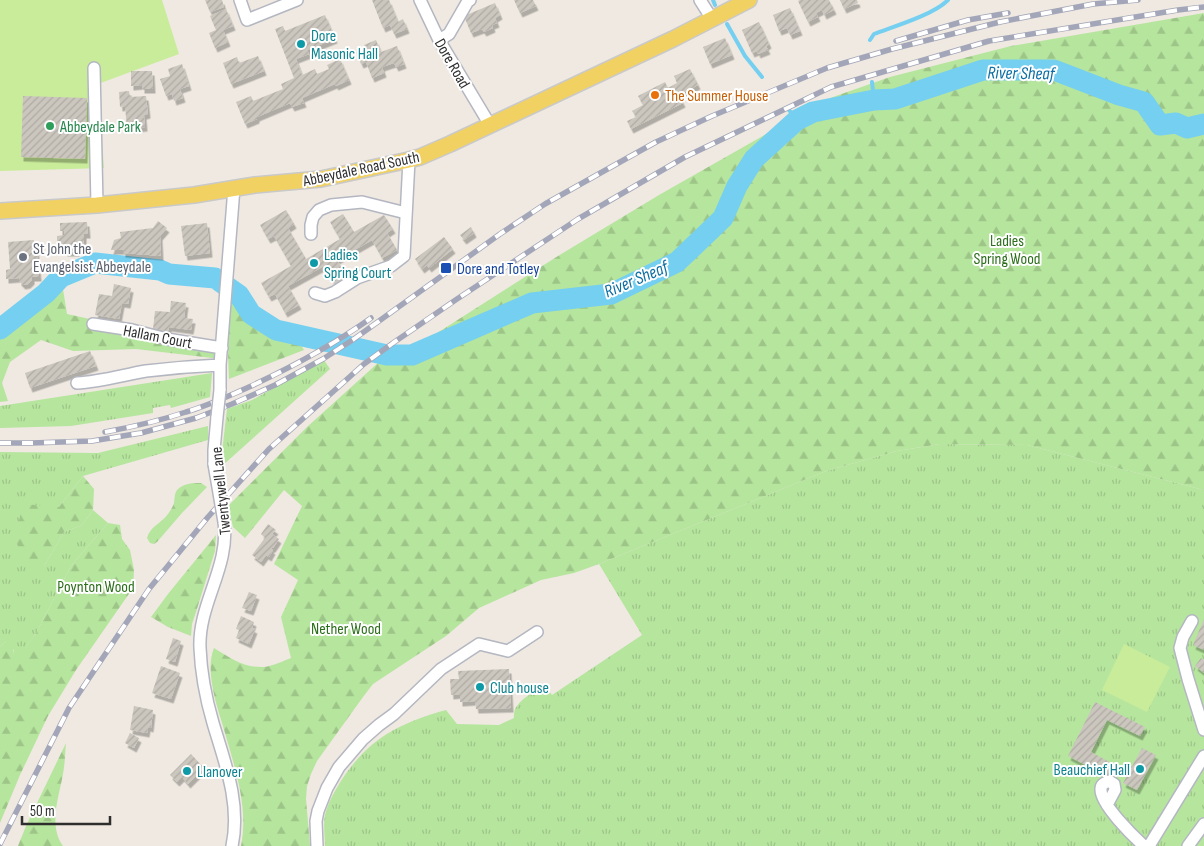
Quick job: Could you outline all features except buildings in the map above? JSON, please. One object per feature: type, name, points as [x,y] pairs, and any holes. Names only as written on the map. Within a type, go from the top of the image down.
[{"type":"main road","name":"Abbeydale Road South","points":[[0,211],[97,205],[322,179],[420,157],[673,39],[748,0]]},
{"type":"street","points":[[240,0],[247,20],[297,0]]},
{"type":"street","name":"Dore Road","points":[[420,0],[439,40],[490,125]]},
{"type":"street","points":[[439,40],[449,34],[470,0]]},
{"type":"street","points":[[700,0],[712,18]]},
{"type":"street","points":[[94,68],[97,205]]},
{"type":"street","points":[[315,293],[325,296],[335,292],[357,278],[391,266],[404,256],[409,160]]},
{"type":"street","name":"Twentywell Lane","points":[[232,846],[235,818],[231,784],[204,687],[200,631],[223,557],[225,539],[214,464],[214,450],[234,188]]},
{"type":"street","points":[[311,234],[311,222],[316,212],[331,205],[362,202],[406,213]]},
{"type":"street","name":"Hallam Court","points":[[94,324],[222,348]]},
{"type":"street","points":[[77,383],[147,371],[190,366],[220,366]]},
{"type":"street","points":[[1192,621],[1183,637],[1180,648],[1204,730]]},
{"type":"street","points":[[317,846],[317,816],[331,779],[363,739],[394,714],[441,669],[479,644],[508,650],[537,632]]},
{"type":"street","points":[[1149,846],[1204,756]]},
{"type":"street","points":[[1107,805],[1144,846]]},
{"type":"street","points":[[1188,846],[1204,824]]},
{"type":"green space","name":"Abbeydale Park","points":[[0,0],[162,0],[179,54],[98,84],[104,168],[0,171]]},
{"type":"green space","name":"Ladies Spring Wood","points":[[1204,13],[1204,490],[1027,445],[940,444],[897,451],[826,471],[599,564],[574,573],[541,580],[479,608],[446,636],[373,684],[317,761],[307,786],[306,799],[310,846],[241,846],[243,831],[242,801],[236,771],[217,708],[211,677],[212,657],[214,648],[232,659],[257,667],[274,665],[291,658],[281,617],[298,580],[274,564],[302,506],[284,490],[245,538],[233,527],[228,506],[307,427],[379,362],[423,342],[558,256],[659,195],[773,130],[793,114],[833,97],[890,77],[1011,46]]},
{"type":"green space","points":[[61,277],[67,314],[222,348],[221,359],[136,349],[73,351],[41,340],[10,362],[2,383],[8,401],[0,402],[0,328],[46,293]]},
{"type":"green space","points":[[230,295],[239,295],[251,314],[276,330],[295,335],[304,350],[229,379]]},
{"type":"green space","points":[[324,360],[330,369],[222,466],[227,409],[252,400]]},
{"type":"green space","points":[[212,373],[210,397],[171,408],[170,405],[153,408],[153,413],[71,426],[0,428],[0,406]]},
{"type":"green space","points":[[208,426],[208,440],[83,476],[59,507],[44,566],[64,532],[82,525],[93,510],[108,523],[71,566],[35,635],[20,655],[14,655],[14,650],[6,641],[0,647],[0,452],[98,453]]},
{"type":"green space","name":"Beauchief Hall","points":[[940,444],[1027,445],[1204,490],[1204,846],[325,846],[325,815],[334,793],[351,766],[362,754],[386,735],[399,727],[446,710],[457,724],[499,725],[514,718],[516,707],[545,685],[552,695],[642,635],[599,564],[826,471],[897,451]]},
{"type":"green space","points":[[83,476],[94,489],[93,510],[82,525],[64,532],[44,566],[24,561],[15,538],[23,504],[59,507]]},
{"type":"green space","points":[[201,483],[207,487],[157,542],[154,544],[150,543],[147,538],[149,534],[171,510],[178,489],[186,484]]},
{"type":"green space","name":"Poynton Wood","points":[[108,523],[120,525],[122,539],[130,550],[134,570],[133,588],[76,670],[48,716],[0,823],[0,647],[8,640],[13,646],[14,655],[20,654],[35,635],[71,566]]},
{"type":"green space","points":[[216,535],[215,551],[192,624],[191,636],[168,627],[151,617],[168,594]]},
{"type":"green space","points":[[1124,644],[1170,667],[1147,712],[1102,690]]},
{"type":"green space","points":[[66,743],[64,770],[55,820],[56,829],[63,846],[18,846],[26,826]]},
{"type":"waterway","points":[[713,0],[715,5]]},
{"type":"waterway","points":[[870,40],[874,34],[933,11],[948,0]]},
{"type":"waterway","points":[[727,24],[745,56],[762,77]]},
{"type":"waterway","name":"River Sheaf","points":[[0,329],[46,293],[61,277],[95,263],[160,270],[169,274],[215,278],[239,295],[251,314],[276,330],[387,355],[412,355],[532,303],[611,294],[677,262],[723,218],[737,186],[754,159],[797,120],[813,112],[874,100],[895,99],[983,70],[1054,70],[1119,95],[1144,102],[1160,125],[1176,123],[1187,128],[1204,124]]},
{"type":"waterway","points":[[872,82],[874,100]]},
{"type":"waterway","points":[[789,110],[797,120]]},
{"type":"railway","points":[[0,443],[92,441],[141,433],[196,418],[275,385],[323,359],[354,339],[545,204],[656,142],[712,116],[827,68],[892,49],[1000,22],[1093,4],[1138,0]]},
{"type":"railway","points":[[0,844],[69,708],[149,589],[208,517],[269,449],[364,364],[393,343],[578,219],[685,157],[831,87],[989,41],[1204,7]]},
{"type":"railway","points":[[896,41],[968,20],[1008,13]]},
{"type":"railway","points":[[105,432],[166,418],[202,407],[226,397],[312,355],[371,318]]},
{"type":"place","name":"Dore Masonic Hall","points":[[301,44]]},
{"type":"place","name":"The Summer House","points":[[655,95]]},
{"type":"place","name":"Abbeydale Park","points":[[50,126]]},
{"type":"place","name":"St John the Evangelsist Abbeydale","points":[[23,257]]},
{"type":"place","name":"Ladies Spring Court","points":[[314,263]]},
{"type":"place","name":"Dore and Totley","points":[[446,268]]},
{"type":"place","name":"Club house","points":[[480,687]]},
{"type":"place","name":"Beauchief Hall","points":[[1140,769]]},
{"type":"place","name":"Llanover","points":[[187,771]]},
{"type":"park label","name":"Nether Wood","points":[[346,628]]}]
